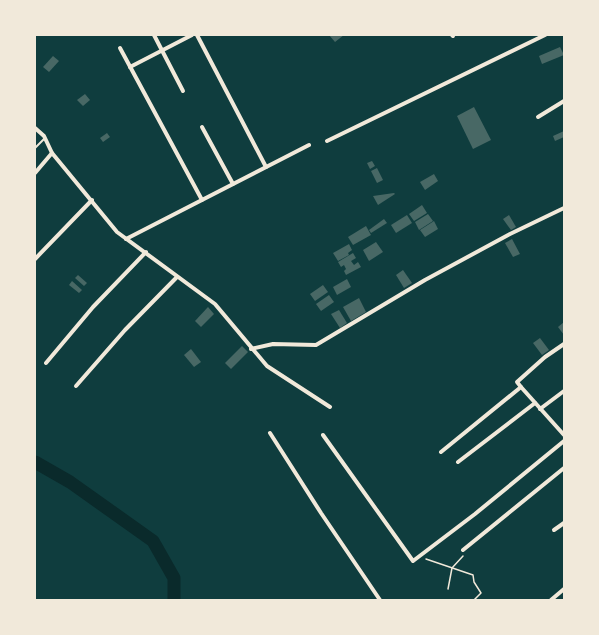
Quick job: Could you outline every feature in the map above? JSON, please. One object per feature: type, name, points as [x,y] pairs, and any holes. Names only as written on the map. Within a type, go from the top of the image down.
[{"type":"street","points":[[154,35],[183,91]]},
{"type":"street","points":[[130,67],[192,35]]},
{"type":"street","points":[[197,35],[266,167]]},
{"type":"street","points":[[327,141],[544,35]]},
{"type":"street","points":[[120,48],[202,200]]},
{"type":"street","points":[[538,117],[564,101]]},
{"type":"street","points":[[202,127],[233,184]]},
{"type":"street","points":[[35,128],[45,138],[52,153],[92,200],[116,232],[146,252],[177,277],[215,304],[251,349],[267,366],[330,407]]},
{"type":"street","points":[[126,239],[308,145]]},
{"type":"street","points":[[35,173],[52,153]]},
{"type":"street","points":[[35,259],[92,200]]},
{"type":"street","points":[[251,349],[273,344],[316,345],[450,266],[564,208]]},
{"type":"street","points":[[46,363],[93,306],[146,252]]},
{"type":"street","points":[[76,386],[125,330],[177,277]]},
{"type":"street","points":[[564,344],[546,357],[517,382],[564,435]]},
{"type":"street","points":[[441,452],[521,387]]},
{"type":"street","points":[[540,408],[564,391]]},
{"type":"street","points":[[458,462],[535,403]]},
{"type":"street","points":[[270,433],[321,513],[380,600]]},
{"type":"street","points":[[323,435],[411,561],[414,561],[421,556],[564,441]]},
{"type":"street","points":[[465,548],[564,468]]},
{"type":"street","points":[[554,530],[564,523]]},
{"type":"street","points":[[551,600],[564,590]]},
{"type":"lane","points":[[35,148],[45,138]]},
{"type":"path","points":[[448,589],[452,568],[465,554],[465,548]]},
{"type":"path","points":[[421,556],[431,562],[473,575],[474,582],[481,593],[474,600]]},
{"type":"building","points":[[329,35],[344,35],[335,42]]},
{"type":"building","points":[[560,47],[564,55],[542,64],[539,56]]},
{"type":"building","points":[[53,56],[59,61],[49,72],[43,67]]},
{"type":"building","points":[[85,94],[90,100],[83,106],[77,100]]},
{"type":"building","points":[[474,107],[491,140],[473,149],[457,116]]},
{"type":"building","points":[[564,131],[564,137],[555,141],[553,136]]},
{"type":"building","points":[[107,133],[110,137],[103,142],[100,138]]},
{"type":"building","points":[[372,161],[375,166],[370,169],[367,163]]},
{"type":"building","points":[[377,168],[383,180],[377,183],[371,171]]},
{"type":"building","points":[[434,174],[438,181],[425,190],[420,182]]},
{"type":"building","points":[[395,194],[378,205],[373,196]]},
{"type":"building","points":[[422,205],[427,213],[414,221],[409,214]]},
{"type":"building","points":[[428,214],[433,221],[419,230],[415,222]]},
{"type":"building","points":[[407,215],[412,223],[396,233],[391,225]]},
{"type":"building","points":[[509,215],[516,227],[511,230],[503,219]]},
{"type":"building","points":[[384,219],[387,223],[371,233],[369,230]]},
{"type":"building","points":[[434,221],[438,229],[425,237],[420,230]]},
{"type":"building","points":[[366,226],[371,235],[353,245],[348,237]]},
{"type":"building","points":[[512,239],[520,254],[513,257],[505,243]]},
{"type":"building","points":[[376,242],[383,252],[369,261],[363,250]]},
{"type":"building","points":[[349,244],[352,250],[348,253],[349,255],[338,261],[333,253]]},
{"type":"building","points":[[353,253],[356,258],[351,261],[354,265],[358,262],[361,267],[346,275],[344,265],[341,267],[338,262]]},
{"type":"building","points":[[403,270],[412,283],[404,288],[396,275]]},
{"type":"building","points":[[78,275],[87,283],[84,286],[75,278]]},
{"type":"building","points":[[347,279],[351,287],[337,295],[333,287]]},
{"type":"building","points":[[72,281],[82,290],[79,293],[69,285]]},
{"type":"building","points":[[323,285],[328,292],[315,301],[310,294]]},
{"type":"building","points":[[329,295],[334,302],[321,311],[316,304]]},
{"type":"building","points":[[359,298],[366,312],[351,321],[343,307]]},
{"type":"building","points":[[208,307],[214,314],[201,327],[195,321]]},
{"type":"building","points":[[339,310],[347,323],[340,328],[331,314]]},
{"type":"building","points":[[564,322],[564,335],[558,327]]},
{"type":"building","points":[[540,338],[549,350],[542,355],[533,343]]},
{"type":"building","points":[[242,346],[248,352],[231,369],[225,363]]},
{"type":"building","points":[[191,349],[201,362],[194,367],[184,355]]},
{"type":"waterway","points":[[35,462],[70,482],[153,541],[174,578],[174,600]]}]
